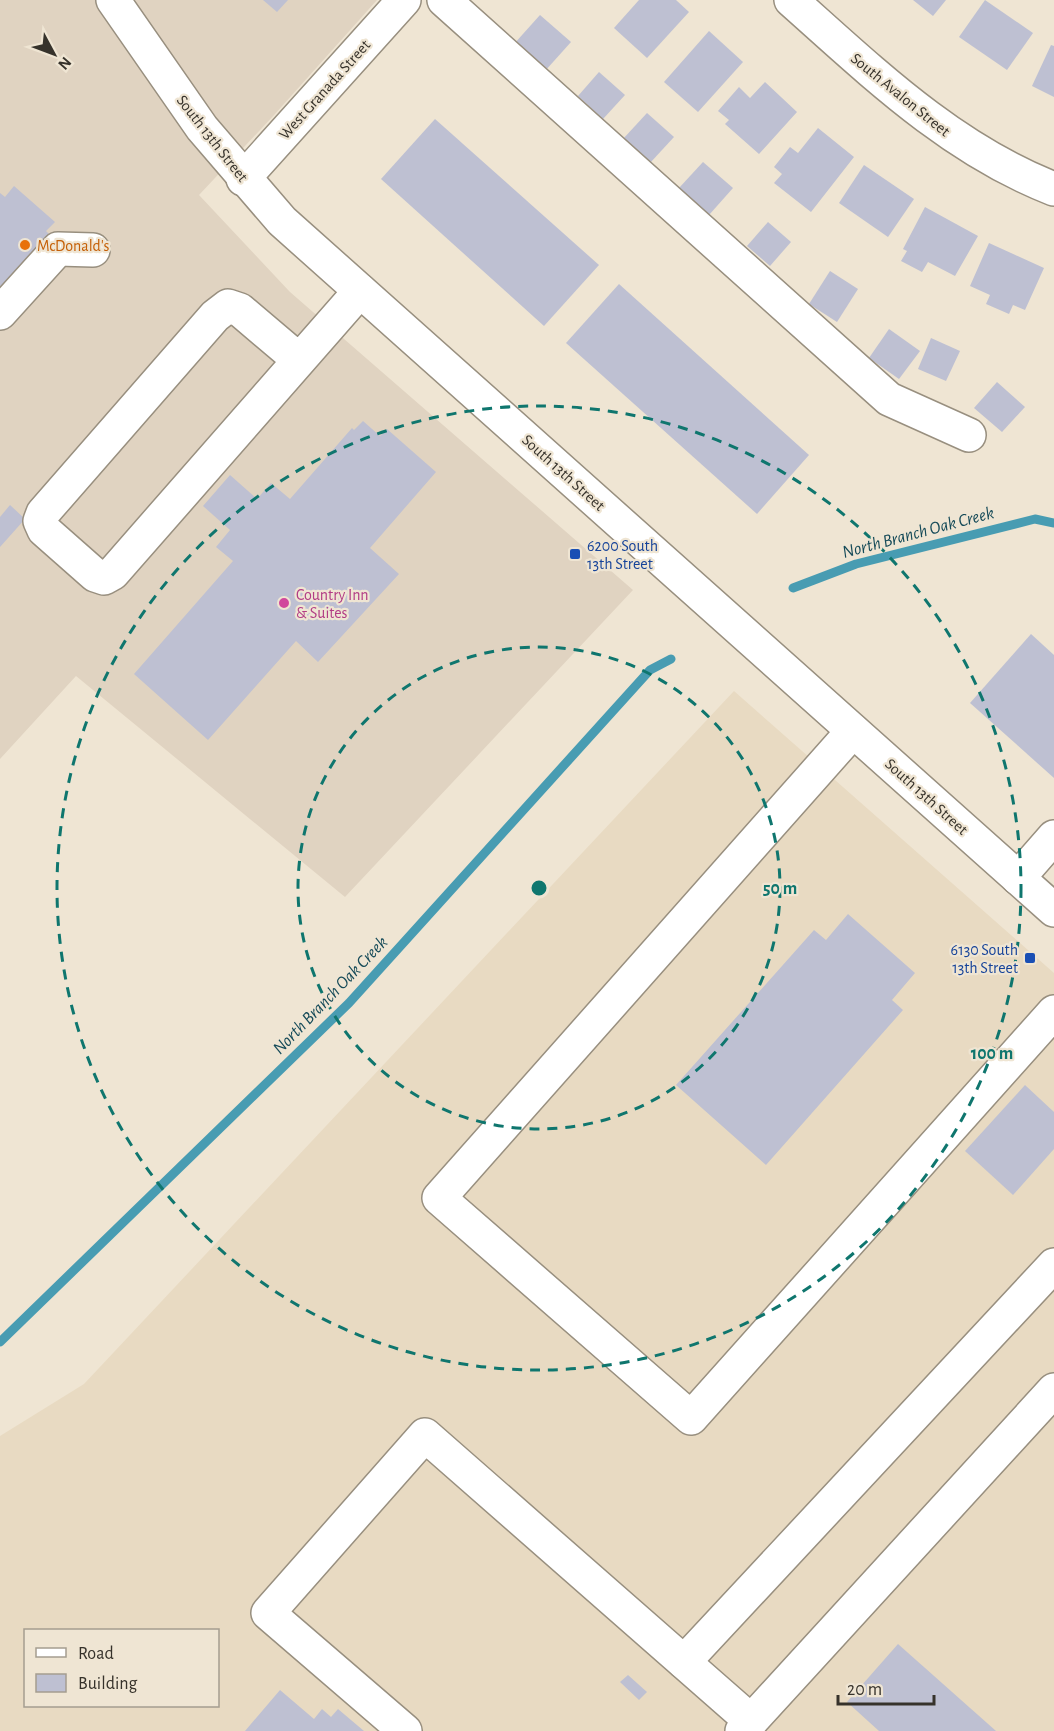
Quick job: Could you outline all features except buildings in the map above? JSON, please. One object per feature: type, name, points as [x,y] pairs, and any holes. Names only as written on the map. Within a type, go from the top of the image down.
[{"type":"street","name":"South 13th Street","points":[[115,0],[202,128],[243,179],[282,221],[1054,910]]},
{"type":"street","name":"West Granada Street","points":[[243,179],[404,0]]},
{"type":"street","points":[[444,0],[888,399],[969,435]]},
{"type":"street","name":"South Avalon Street","points":[[791,0],[898,95],[955,138],[1033,181],[1054,189]]},
{"type":"street","points":[[0,313],[58,249],[93,250]]},
{"type":"street","points":[[299,360],[240,310],[228,306],[207,325],[43,513],[40,521],[44,530],[95,575],[104,578],[112,573],[360,291]]},
{"type":"street","points":[[853,731],[439,1198],[691,1418],[1054,1012]]},
{"type":"street","points":[[1018,878],[1054,837]]},
{"type":"street","points":[[684,1662],[1054,1265]]},
{"type":"street","points":[[405,1731],[268,1612],[425,1435],[684,1662],[747,1726],[1054,1390]]},
{"type":"shaded area","points":[[0,0],[377,0],[199,195],[290,292],[633,590],[345,897],[76,676],[0,759]]},
{"type":"shaded area","points":[[734,691],[1054,973],[1054,1731],[0,1731],[0,1436],[84,1384]]},
{"type":"waterway","name":"North Branch Oak Creek","points":[[793,588],[856,564],[1035,519],[1054,523]]},
{"type":"waterway","name":"North Branch Oak Creek","points":[[0,1342],[349,1003],[650,670],[671,659]]},
{"type":"place","name":"McDonald's","points":[[25,245]]},
{"type":"place","name":"6200 South 13th Street","points":[[575,554]]},
{"type":"place","name":"Country Inn & Suites","points":[[284,603]]},
{"type":"place","name":"6130 South 13th Street","points":[[1030,958]]}]
